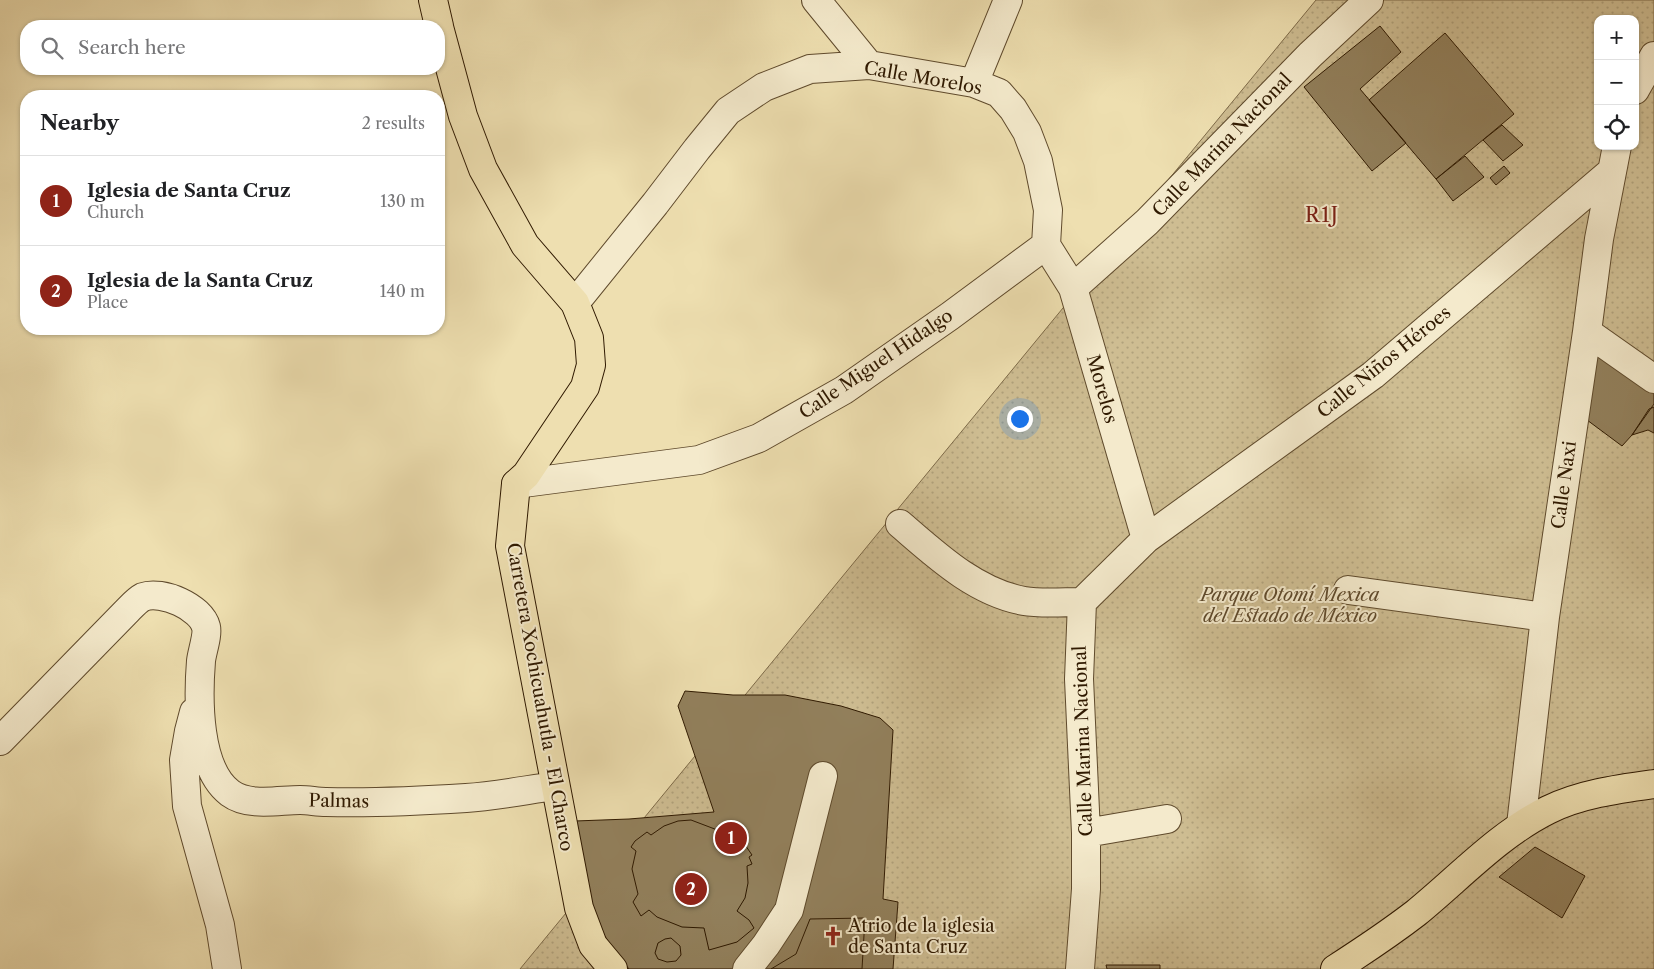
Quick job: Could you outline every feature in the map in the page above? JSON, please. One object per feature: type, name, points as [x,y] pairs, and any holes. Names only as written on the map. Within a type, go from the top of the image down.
[{"type":"main road","points":[[433,0],[437,20]]},
{"type":"main road","points":[[445,49],[463,116],[483,169],[525,245],[575,303],[590,338],[591,364],[585,387],[526,475],[516,484]]},
{"type":"main road","name":"Carretera Xochicuahutla - El Charco","points":[[516,484],[510,546],[579,908],[593,945],[613,969]]},
{"type":"main road","points":[[1335,969],[1374,944],[1416,913],[1522,825],[1548,810],[1573,800],[1619,789],[1654,784]]},
{"type":"street","points":[[816,0],[869,65]]},
{"type":"street","points":[[974,83],[1008,0]]},
{"type":"street","name":"Calle Marina Nacional","points":[[1073,288],[1147,222],[1310,55],[1369,0]]},
{"type":"street","points":[[1639,83],[1654,56]]},
{"type":"street","name":"Calle Morelos","points":[[575,303],[728,111],[764,87],[810,69],[869,65],[974,83],[999,93],[1013,109],[1027,132],[1038,161],[1048,210],[1046,245]]},
{"type":"street","name":"Calle Naxi","points":[[1522,825],[1545,616],[1599,239],[1614,159]]},
{"type":"street","name":"Calle Niños Héroes","points":[[1146,539],[1373,375],[1614,159]]},
{"type":"street","name":"Morelos","points":[[1046,245],[1073,288],[1146,539]]},
{"type":"street","name":"Calle Miguel Hidalgo","points":[[516,484],[698,460],[760,438],[844,390],[950,316],[1046,245]]},
{"type":"street","points":[[1587,332],[1654,379]]},
{"type":"street","points":[[900,524],[944,561],[974,581],[998,593],[1024,601],[1082,602],[1146,539]]},
{"type":"street","points":[[1348,590],[1545,616]]},
{"type":"street","name":"Palmas","points":[[0,741],[142,598],[155,595],[192,608],[206,628],[199,694],[184,760],[185,785],[191,822],[220,925],[227,969]]},
{"type":"street","name":"Calle Marina Nacional","points":[[1080,969],[1086,890],[1086,834],[1078,679],[1082,602]]},
{"type":"street","name":"Palmas","points":[[199,694],[204,740],[210,764],[225,788],[237,797],[255,801],[276,802],[300,800],[325,802],[397,801],[467,798],[556,786]]},
{"type":"street","points":[[746,969],[766,945],[789,910],[823,776]]},
{"type":"street","points":[[1086,834],[1167,819]]},
{"type":"green space","name":"Parque Otomí Mexica del Estado de México","points":[[1316,0],[1654,0],[1654,969],[520,969]]},
{"type":"building","points":[[1380,26],[1401,52],[1360,89],[1406,143],[1372,171],[1304,87]]},
{"type":"building","points":[[1445,33],[1514,114],[1436,179],[1369,100]]},
{"type":"building","points":[[1502,125],[1523,145],[1503,161],[1483,140]]},
{"type":"building","points":[[1465,156],[1484,177],[1453,201],[1436,179]]},
{"type":"building","points":[[1504,166],[1510,173],[1496,185],[1490,178]]},
{"type":"building","points":[[1598,348],[1654,386],[1654,404],[1622,446],[1583,417]]},
{"type":"building","points":[[1654,407],[1654,433],[1648,430],[1632,435],[1649,409]]},
{"type":"building","points":[[685,691],[733,695],[785,695],[841,706],[880,718],[893,730],[883,899],[898,902],[893,969],[629,969],[612,948],[597,923],[585,878],[575,821],[714,812],[678,706]]},
{"type":"building","points":[[691,820],[726,835],[729,833],[736,839],[739,836],[752,855],[749,857],[752,864],[747,866],[748,883],[745,898],[737,911],[749,920],[754,928],[737,942],[709,950],[704,928],[682,927],[657,917],[649,910],[641,916],[633,902],[638,894],[632,869],[636,851],[631,847],[635,841],[647,832],[651,835],[664,826],[678,821]]},
{"type":"building","points":[[1535,847],[1585,876],[1562,918],[1499,877]]},
{"type":"building","name":"Atrio de la iglesia de Santa Cruz","points":[[865,918],[862,969],[771,969],[796,954],[810,919]]},
{"type":"building","points":[[671,938],[680,946],[681,955],[676,961],[667,962],[658,959],[655,953],[658,943]]},
{"type":"building","points":[[1106,965],[1160,965],[1160,969],[1107,969]]},
{"type":"place","name":"Iglesia de Santa Cruz","points":[[731,838]]},
{"type":"place","name":"Iglesia de la Santa Cruz","points":[[691,889]]},
{"type":"place","name":"Atrio de la iglesia de Santa Cruz","points":[[833,936]]},
{"type":"district","name":"R1J","points":[[1322,215]]}]
